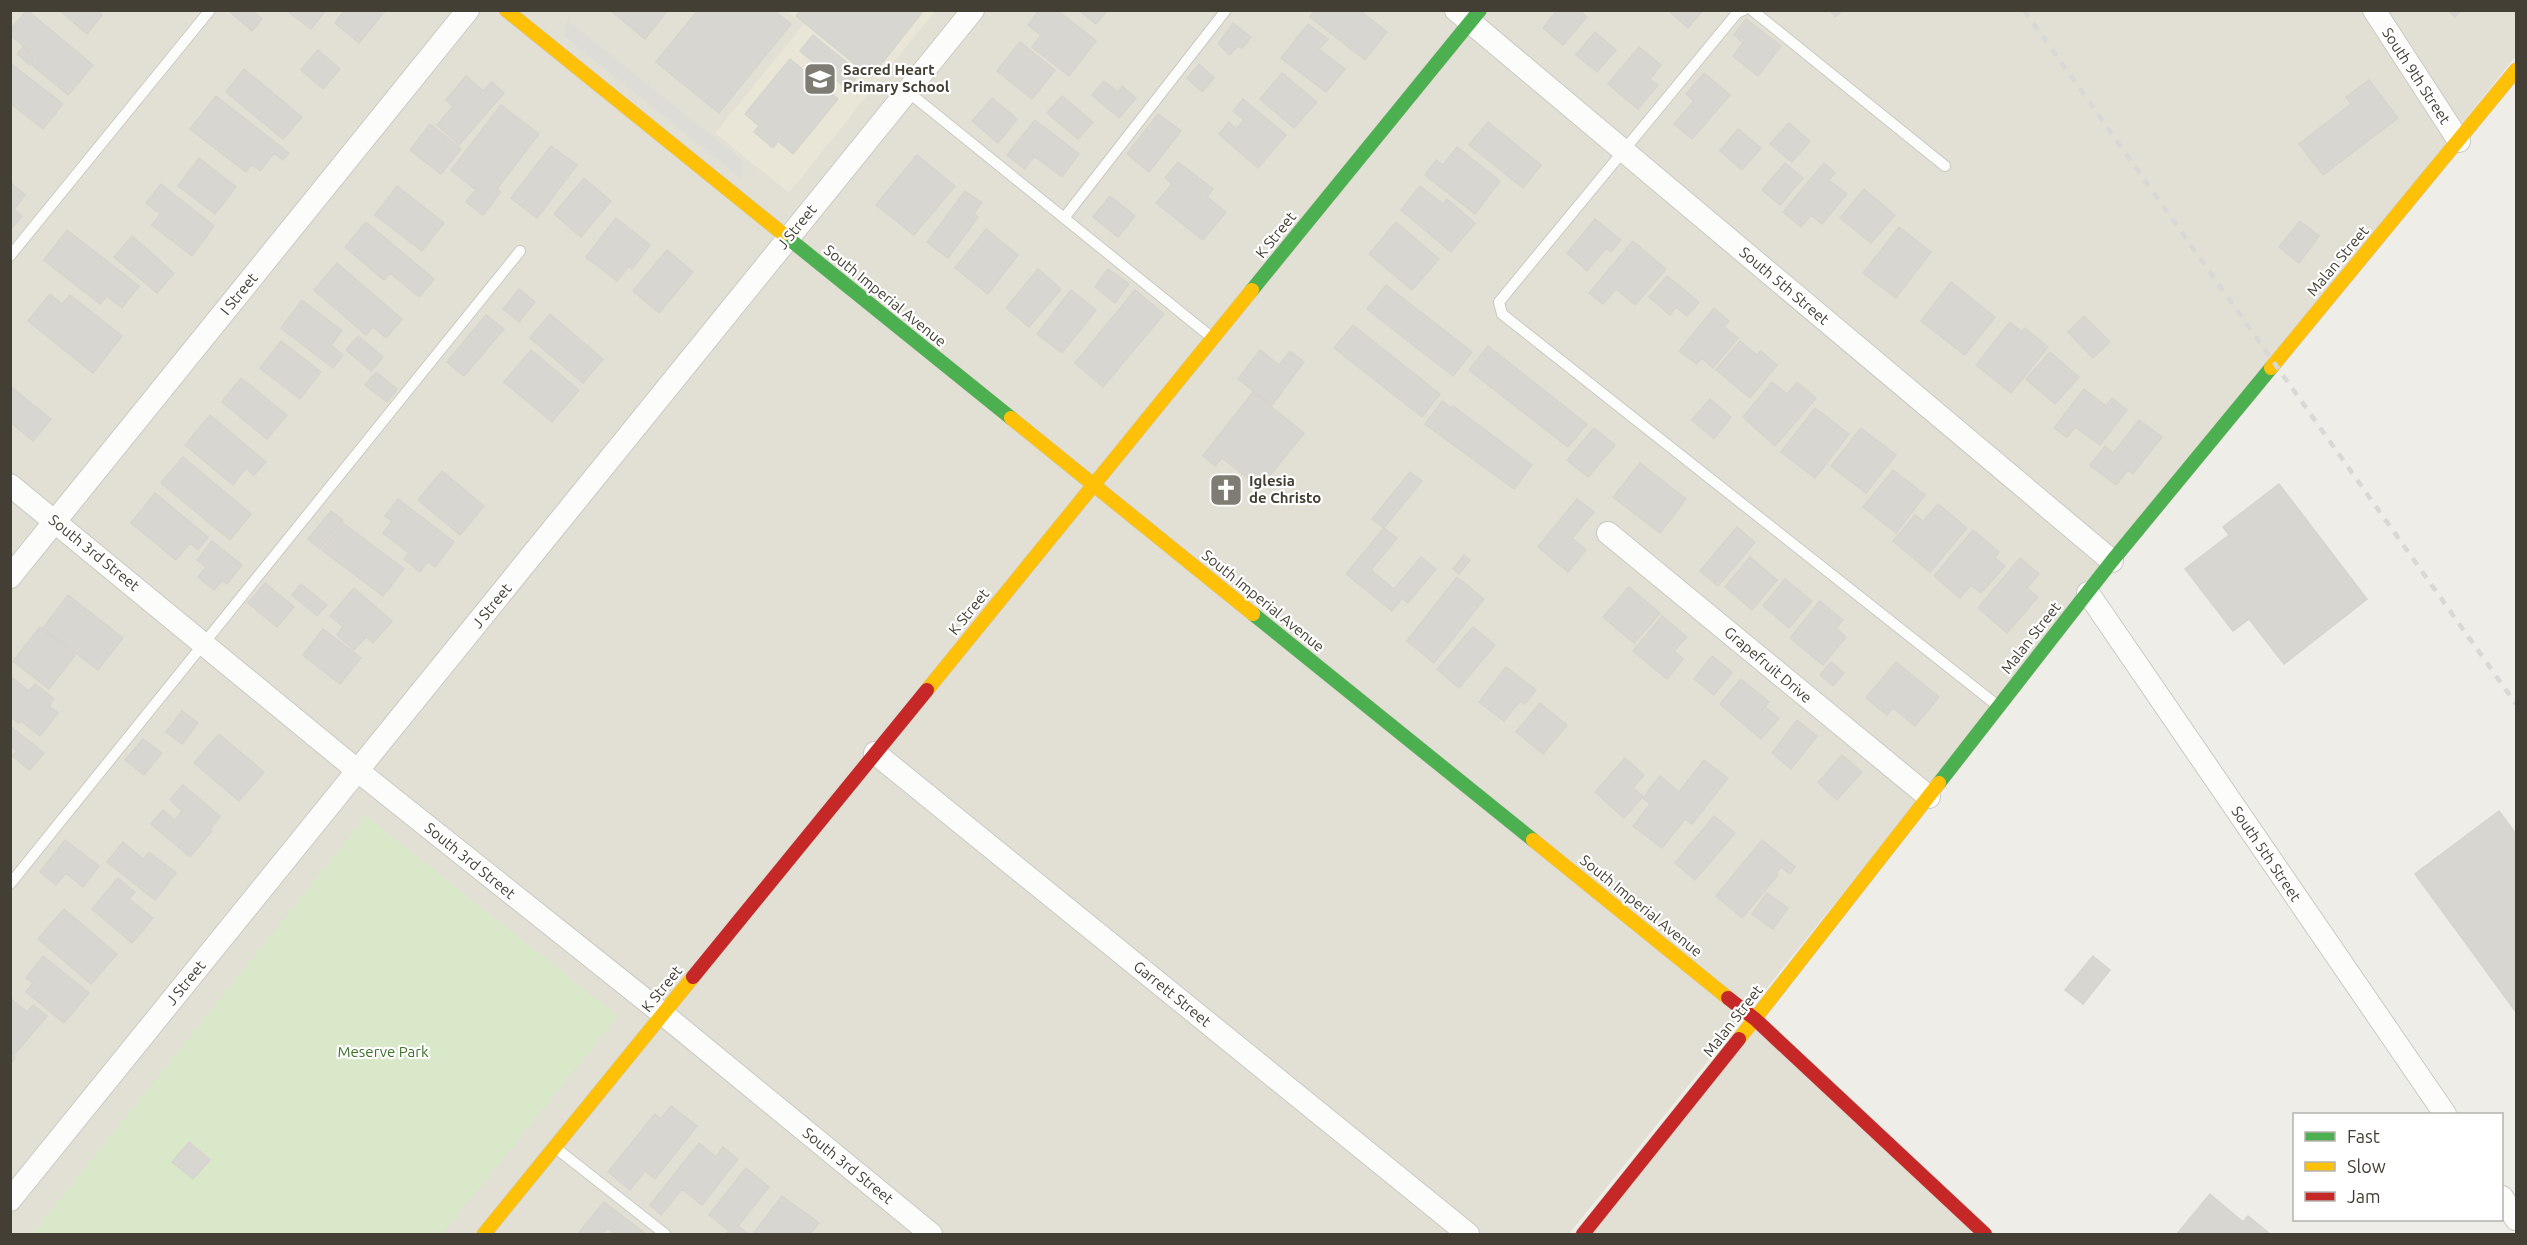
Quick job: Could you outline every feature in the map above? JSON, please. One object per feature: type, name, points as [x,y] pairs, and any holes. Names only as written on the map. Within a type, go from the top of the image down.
[{"type":"street","name":"I Street","points":[[10,577],[468,10]]},
{"type":"street","name":"South Imperial Avenue","points":[[506,10],[1755,1019],[1985,1234]]},
{"type":"street","name":"J Street","points":[[10,1200],[973,10]]},
{"type":"street","name":"South 9th Street","points":[[2374,10],[2459,141]]},
{"type":"street","name":"South 5th Street","points":[[1469,14],[1623,152],[2112,561]]},
{"type":"street","name":"K Street","points":[[484,1234],[1213,339],[1469,14]]},
{"type":"street","name":"Malan Street","points":[[1583,1234],[1755,1019],[2112,561],[2517,70]]},
{"type":"street","name":"South 3rd Street","points":[[10,485],[358,771],[663,1014],[931,1234]]},
{"type":"street","name":"Grapefruit Drive","points":[[1608,533],[1929,797]]},
{"type":"street","name":"South 5th Street","points":[[2088,593],[2444,1113]]},
{"type":"street","name":"Garrett Street","points":[[875,753],[1468,1234]]},
{"type":"street","points":[[2503,1198],[2517,1219]]},
{"type":"lane","points":[[10,256],[210,10]]},
{"type":"lane","points":[[1064,218],[1227,10]]},
{"type":"lane","points":[[1744,10],[1737,13],[1499,302],[1502,314],[1999,707]]},
{"type":"lane","points":[[1752,10],[1946,166]]},
{"type":"lane","points":[[907,90],[1213,339]]},
{"type":"lane","points":[[10,884],[520,251]]},
{"type":"lane","points":[[555,1147],[664,1234]]},
{"type":"shaded area","points":[[2516,10],[2516,56],[1569,1234],[11,1234],[10,11]]},
{"type":"shaded area","name":"Sacred Heart Primary School","points":[[787,11],[935,11],[789,193],[715,133],[804,24]]},
{"type":"shaded area","points":[[567,20],[743,161],[742,179],[564,36]]},
{"type":"shaded area","points":[[1755,1019],[1985,1234],[1580,1234]]},
{"type":"green space","name":"Meserve Park","points":[[366,816],[618,1016],[442,1234],[32,1234]]},
{"type":"building","points":[[27,10],[93,65],[68,95],[32,65],[38,58],[10,35],[10,30]]},
{"type":"building","points":[[59,10],[97,10],[102,15],[87,34]]},
{"type":"building","points":[[252,10],[262,19],[252,31],[229,11]]},
{"type":"building","points":[[286,10],[326,10],[311,29]]},
{"type":"building","points":[[345,10],[386,10],[359,43],[335,23]]},
{"type":"building","points":[[610,10],[668,10],[645,39]]},
{"type":"building","points":[[698,10],[773,10],[791,24],[719,113],[656,62]]},
{"type":"building","points":[[800,10],[924,10],[871,77],[796,16]]},
{"type":"building","points":[[1039,10],[1057,10],[1096,41],[1069,76],[1032,47],[1041,35],[1028,25]]},
{"type":"building","points":[[1079,10],[1108,10],[1096,24]]},
{"type":"building","points":[[1315,10],[1359,10],[1387,32],[1365,60],[1310,17]]},
{"type":"building","points":[[1557,10],[1579,10],[1587,17],[1563,45],[1543,28]]},
{"type":"building","points":[[1668,10],[1703,10],[1688,28]]},
{"type":"building","points":[[1830,10],[1843,10],[1835,17]]},
{"type":"building","points":[[2448,10],[2461,10],[2455,17]]},
{"type":"building","points":[[1746,19],[1781,46],[1758,76],[1733,56],[1743,43],[1734,35]]},
{"type":"building","points":[[1233,23],[1251,37],[1242,48],[1238,46],[1230,55],[1218,44]]},
{"type":"building","points":[[1308,24],[1328,39],[1319,49],[1345,69],[1326,92],[1281,58]]},
{"type":"building","points":[[1595,32],[1616,50],[1597,72],[1576,55]]},
{"type":"building","points":[[813,35],[860,73],[847,89],[800,51]]},
{"type":"building","points":[[1020,42],[1055,70],[1032,99],[997,71]]},
{"type":"building","points":[[23,47],[35,58],[30,65],[17,54]]},
{"type":"building","points":[[1639,47],[1661,65],[1650,79],[1658,85],[1638,109],[1608,84]]},
{"type":"building","points":[[318,50],[340,69],[323,89],[301,70]]},
{"type":"building","points":[[790,59],[838,99],[793,154],[778,141],[773,148],[754,132],[759,126],[745,114]]},
{"type":"building","points":[[10,63],[63,104],[43,129],[10,103]]},
{"type":"building","points":[[1199,64],[1214,78],[1202,92],[1187,78]]},
{"type":"building","points":[[244,69],[302,117],[283,139],[226,92]]},
{"type":"building","points":[[1282,73],[1317,102],[1294,128],[1260,99]]},
{"type":"building","points":[[1704,73],[1730,95],[1692,139],[1674,124],[1694,101],[1686,94]]},
{"type":"building","points":[[466,76],[483,91],[492,82],[504,93],[459,145],[437,125],[453,106],[446,100]]},
{"type":"building","points":[[2369,80],[2398,118],[2323,175],[2299,144],[2351,104],[2346,97]]},
{"type":"building","points":[[1104,81],[1118,92],[1122,86],[1136,98],[1119,118],[1092,95]]},
{"type":"building","points":[[216,96],[289,153],[283,160],[274,153],[260,171],[252,164],[246,172],[190,129]]},
{"type":"building","points":[[1062,96],[1093,122],[1078,139],[1047,113]]},
{"type":"building","points":[[992,98],[1017,119],[998,143],[972,121]]},
{"type":"building","points":[[1243,99],[1286,135],[1258,168],[1219,134],[1229,122],[1236,129],[1244,120],[1233,111]]},
{"type":"building","points":[[501,105],[539,134],[497,189],[501,192],[483,215],[466,202],[476,190],[451,170]]},
{"type":"building","points":[[1158,114],[1181,131],[1149,172],[1127,154]]},
{"type":"building","points":[[1035,120],[1079,154],[1062,177],[1034,156],[1025,169],[1007,155]]},
{"type":"building","points":[[1488,122],[1541,165],[1523,188],[1469,145]]},
{"type":"building","points":[[1789,123],[1810,141],[1792,162],[1770,144]]},
{"type":"building","points":[[430,124],[461,149],[441,174],[410,150]]},
{"type":"building","points":[[1738,129],[1761,148],[1742,170],[1720,151]]},
{"type":"building","points":[[551,146],[577,165],[537,218],[511,198]]},
{"type":"building","points":[[1457,147],[1500,181],[1475,214],[1425,175],[1436,160],[1443,165]]},
{"type":"building","points":[[917,155],[955,186],[914,235],[876,205]]},
{"type":"building","points":[[199,158],[236,187],[215,214],[178,186]]},
{"type":"building","points":[[1178,162],[1213,189],[1207,197],[1226,212],[1203,240],[1156,203],[1172,184],[1165,178]]},
{"type":"building","points":[[1785,163],[1803,178],[1780,205],[1762,190]]},
{"type":"building","points":[[1824,163],[1835,173],[1829,180],[1847,194],[1822,224],[1811,215],[1801,227],[1783,212]]},
{"type":"building","points":[[584,178],[611,201],[581,237],[554,214]]},
{"type":"building","points":[[10,182],[25,195],[14,209],[22,216],[10,230]]},
{"type":"building","points":[[161,184],[214,226],[192,256],[152,225],[160,214],[146,203]]},
{"type":"building","points":[[397,186],[444,223],[422,251],[375,215]]},
{"type":"building","points":[[1420,186],[1443,204],[1447,199],[1475,223],[1451,252],[1401,210]]},
{"type":"building","points":[[1864,189],[1895,215],[1871,243],[1840,218]]},
{"type":"building","points":[[965,191],[982,203],[974,213],[978,217],[948,258],[927,242]]},
{"type":"building","points":[[1110,196],[1135,216],[1118,237],[1093,217]]},
{"type":"building","points":[[616,218],[650,245],[632,269],[629,266],[617,281],[586,257]]},
{"type":"building","points":[[1595,219],[1621,240],[1611,252],[1606,248],[1587,271],[1567,253]]},
{"type":"building","points":[[2300,221],[2319,236],[2299,263],[2279,247]]},
{"type":"building","points":[[366,222],[434,279],[419,297],[390,273],[384,280],[345,247]]},
{"type":"building","points":[[1396,222],[1439,259],[1412,290],[1369,254]]},
{"type":"building","points":[[1899,227],[1931,252],[1896,298],[1863,273]]},
{"type":"building","points":[[986,229],[1018,255],[988,294],[955,268]]},
{"type":"building","points":[[67,230],[139,286],[122,308],[107,296],[100,304],[44,260]]},
{"type":"building","points":[[132,236],[174,273],[157,293],[114,257]]},
{"type":"building","points":[[1633,241],[1666,269],[1635,305],[1616,289],[1603,304],[1589,293]]},
{"type":"building","points":[[667,250],[693,272],[659,313],[633,291]]},
{"type":"building","points":[[337,263],[402,319],[386,338],[373,327],[366,335],[314,290]]},
{"type":"building","points":[[1038,269],[1061,289],[1029,327],[1006,308]]},
{"type":"building","points":[[1108,269],[1129,284],[1115,303],[1095,287]]},
{"type":"building","points":[[1667,276],[1699,302],[1687,316],[1676,307],[1670,315],[1649,297]]},
{"type":"building","points":[[1951,282],[1995,317],[1965,355],[1921,321]]},
{"type":"building","points":[[1386,285],[1472,352],[1453,376],[1367,309]]},
{"type":"building","points":[[519,289],[535,302],[519,322],[503,309]]},
{"type":"building","points":[[1071,290],[1096,310],[1062,353],[1037,334]]},
{"type":"building","points":[[1135,290],[1164,314],[1103,387],[1075,363]]},
{"type":"building","points":[[50,294],[62,304],[70,295],[122,336],[93,373],[28,321]]},
{"type":"building","points":[[302,300],[342,331],[331,345],[343,355],[333,368],[281,328]]},
{"type":"building","points":[[1714,308],[1729,321],[1724,327],[1738,338],[1713,368],[1702,358],[1697,364],[1679,351]]},
{"type":"building","points":[[550,314],[603,359],[583,383],[530,338]]},
{"type":"building","points":[[486,315],[504,329],[464,376],[447,362]]},
{"type":"building","points":[[2084,316],[2110,342],[2093,358],[2068,332]]},
{"type":"building","points":[[2010,322],[2022,332],[2025,328],[2048,347],[2011,393],[1976,365]]},
{"type":"building","points":[[1353,325],[1440,394],[1422,417],[1334,348]]},
{"type":"building","points":[[358,336],[383,357],[371,371],[346,350]]},
{"type":"building","points":[[281,341],[321,372],[300,399],[260,368]]},
{"type":"building","points":[[1740,341],[1757,355],[1761,351],[1777,365],[1750,398],[1716,370]]},
{"type":"building","points":[[1488,346],[1587,424],[1568,447],[1469,370]]},
{"type":"building","points":[[531,350],[579,390],[552,422],[504,382]]},
{"type":"building","points":[[1260,350],[1279,365],[1290,351],[1304,362],[1272,405],[1238,379]]},
{"type":"building","points":[[2050,352],[2079,377],[2055,404],[2026,379]]},
{"type":"building","points":[[376,372],[397,389],[387,402],[365,385]]},
{"type":"building","points":[[241,378],[287,415],[267,439],[222,402]]},
{"type":"building","points":[[1772,382],[1787,394],[1797,382],[1816,398],[1775,446],[1743,417]]},
{"type":"building","points":[[10,386],[51,419],[33,441],[10,422]]},
{"type":"building","points":[[2084,389],[2106,406],[2112,398],[2127,410],[2100,445],[2075,427],[2067,437],[2054,428]]},
{"type":"building","points":[[1253,392],[1304,433],[1260,488],[1222,458],[1215,466],[1203,456]]},
{"type":"building","points":[[1710,399],[1731,417],[1714,439],[1692,420]]},
{"type":"building","points":[[1442,401],[1451,408],[1453,406],[1532,465],[1514,489],[1425,424]]},
{"type":"building","points":[[1815,408],[1849,434],[1815,478],[1781,452]]},
{"type":"building","points":[[210,415],[266,462],[254,475],[246,468],[233,485],[185,445]]},
{"type":"building","points":[[2139,420],[2162,437],[2133,474],[2128,470],[2116,485],[2090,465],[2105,446],[2113,453]]},
{"type":"building","points":[[1594,428],[1615,445],[1588,477],[1567,460]]},
{"type":"building","points":[[1861,428],[1896,455],[1866,493],[1831,466]]},
{"type":"building","points":[[183,457],[251,514],[230,540],[161,483]]},
{"type":"building","points":[[1640,463],[1686,499],[1660,533],[1613,497]]},
{"type":"building","points":[[1893,470],[1925,495],[1896,533],[1863,507]]},
{"type":"building","points":[[442,471],[484,506],[460,535],[418,500]]},
{"type":"building","points":[[1410,472],[1422,481],[1384,528],[1372,519]]},
{"type":"building","points":[[2279,484],[2367,599],[2284,664],[2249,619],[2233,631],[2185,569],[2229,535],[2223,527]]},
{"type":"building","points":[[155,493],[208,537],[198,550],[190,543],[176,560],[131,523]]},
{"type":"building","points":[[398,499],[454,542],[435,567],[428,561],[420,572],[404,559],[409,553],[383,533],[392,521],[385,516]]},
{"type":"building","points":[[1577,499],[1594,512],[1572,538],[1586,550],[1568,572],[1538,547]]},
{"type":"building","points":[[1938,504],[1967,528],[1930,572],[1893,541],[1915,515],[1923,521]]},
{"type":"building","points":[[331,511],[343,520],[320,549],[308,539]]},
{"type":"building","points":[[343,523],[404,569],[383,596],[322,550]]},
{"type":"building","points":[[1737,527],[1755,542],[1718,586],[1700,571]]},
{"type":"building","points":[[1384,528],[1397,538],[1371,570],[1394,589],[1421,557],[1436,569],[1408,603],[1402,598],[1392,611],[1346,574]]},
{"type":"building","points":[[1973,530],[1999,552],[1995,558],[2005,566],[1981,593],[1971,585],[1960,598],[1934,576]]},
{"type":"building","points":[[212,541],[242,565],[227,584],[222,580],[214,590],[198,577],[206,567],[197,560]]},
{"type":"building","points":[[1464,555],[1470,560],[1459,574],[1453,569]]},
{"type":"building","points":[[1750,557],[1777,580],[1752,610],[1725,587]]},
{"type":"building","points":[[2020,558],[2039,574],[2027,588],[2038,597],[2007,633],[1978,608]]},
{"type":"building","points":[[1457,577],[1484,599],[1434,663],[1407,641]]},
{"type":"building","points":[[1785,579],[1812,601],[1789,628],[1763,606]]},
{"type":"building","points":[[265,583],[294,607],[277,627],[248,603]]},
{"type":"building","points":[[301,584],[327,605],[317,616],[292,595]]},
{"type":"building","points":[[1629,587],[1660,613],[1634,643],[1603,617]]},
{"type":"building","points":[[354,588],[392,621],[373,643],[366,637],[354,650],[337,635],[343,627],[330,616]]},
{"type":"building","points":[[68,595],[123,638],[98,670],[43,628]]},
{"type":"building","points":[[1820,601],[1843,620],[1836,628],[1846,637],[1823,665],[1790,638]]},
{"type":"building","points":[[1662,616],[1687,637],[1674,651],[1683,659],[1667,679],[1633,651]]},
{"type":"building","points":[[40,627],[75,655],[49,689],[13,661]]},
{"type":"building","points":[[1473,627],[1495,645],[1459,688],[1437,669]]},
{"type":"building","points":[[323,629],[361,658],[340,684],[303,655]]},
{"type":"building","points":[[1712,656],[1732,672],[1714,695],[1694,679]]},
{"type":"building","points":[[1831,662],[1844,673],[1833,686],[1820,675]]},
{"type":"building","points":[[1896,662],[1939,697],[1915,726],[1893,708],[1887,715],[1866,698]]},
{"type":"building","points":[[1506,667],[1536,690],[1525,704],[1520,701],[1504,721],[1479,702]]},
{"type":"building","points":[[10,676],[29,691],[35,684],[54,699],[49,706],[58,713],[40,736],[21,721],[19,723],[10,717]]},
{"type":"building","points":[[1741,679],[1769,702],[1765,707],[1779,718],[1761,739],[1720,704]]},
{"type":"building","points":[[1540,703],[1567,725],[1543,754],[1516,732]]},
{"type":"building","points":[[182,711],[198,723],[182,744],[166,732]]},
{"type":"building","points":[[1797,720],[1817,736],[1791,769],[1772,753]]},
{"type":"building","points":[[10,726],[44,753],[30,770],[12,756],[17,751],[10,746]]},
{"type":"building","points":[[219,734],[264,772],[239,801],[194,763]]},
{"type":"building","points":[[143,739],[162,753],[144,775],[125,760]]},
{"type":"building","points":[[1842,755],[1862,772],[1837,800],[1818,783]]},
{"type":"building","points":[[1625,758],[1644,775],[1633,788],[1643,796],[1624,818],[1595,792]]},
{"type":"building","points":[[1704,760],[1728,778],[1692,824],[1685,819],[1662,848],[1633,826],[1650,804],[1643,798],[1660,776],[1679,792]]},
{"type":"building","points":[[183,785],[220,816],[210,829],[212,831],[190,857],[151,824],[163,810],[175,820],[182,811],[170,800]]},
{"type":"building","points":[[2499,811],[2516,834],[2516,1012],[2415,874]]},
{"type":"building","points":[[1714,816],[1735,833],[1695,880],[1675,863]]},
{"type":"building","points":[[65,840],[99,866],[83,887],[66,873],[56,885],[40,872]]},
{"type":"building","points":[[1762,840],[1795,867],[1790,874],[1781,867],[1776,873],[1778,875],[1742,918],[1716,896]]},
{"type":"building","points":[[123,842],[143,859],[149,852],[176,873],[155,900],[107,862]]},
{"type":"building","points":[[118,878],[135,892],[129,899],[153,918],[132,943],[92,909]]},
{"type":"building","points":[[1767,893],[1788,908],[1773,929],[1752,914]]},
{"type":"building","points":[[64,909],[117,954],[91,984],[38,939]]},
{"type":"building","points":[[43,956],[89,993],[64,1023],[26,992],[33,983],[26,978]]},
{"type":"building","points":[[2093,956],[2110,970],[2083,1004],[2065,990]]},
{"type":"building","points":[[10,998],[27,1012],[33,1005],[47,1016],[13,1056],[15,1058],[10,1064]]},
{"type":"building","points":[[671,1106],[697,1126],[655,1179],[645,1171],[630,1190],[608,1172],[655,1114],[661,1119]]},
{"type":"building","points":[[189,1142],[210,1160],[193,1179],[172,1162]]},
{"type":"building","points":[[699,1143],[716,1157],[723,1147],[738,1159],[702,1205],[682,1189],[661,1215],[650,1205]]},
{"type":"building","points":[[746,1168],[769,1187],[738,1226],[748,1234],[726,1234],[729,1231],[709,1215]]},
{"type":"building","points":[[2210,1194],[2243,1222],[2248,1216],[2270,1234],[2177,1234]]},
{"type":"building","points":[[782,1196],[819,1223],[810,1234],[753,1234]]},
{"type":"building","points":[[604,1202],[646,1234],[615,1234],[607,1228],[602,1234],[578,1234]]},
{"type":"railway","points":[[2024,10],[2516,704]]},
{"type":"traffic: fast","points":[[1252,290],[1480,10]]},
{"type":"traffic: fast","points":[[783,234],[1011,418]]},
{"type":"traffic: fast","points":[[1939,783],[2112,561],[2271,368]]},
{"type":"traffic: fast","points":[[1253,614],[1533,840]]},
{"type":"traffic: slow","points":[[506,10],[783,234]]},
{"type":"traffic: slow","points":[[2271,368],[2516,70]]},
{"type":"traffic: slow","points":[[927,690],[1252,290]]},
{"type":"traffic: slow","points":[[1011,418],[1253,614]]},
{"type":"traffic: slow","points":[[1739,1039],[1939,783]]},
{"type":"traffic: slow","points":[[1533,840],[1728,998]]},
{"type":"traffic: slow","points":[[484,1234],[693,977]]},
{"type":"traffic: jam","points":[[693,977],[927,690]]},
{"type":"traffic: jam","points":[[1728,998],[1755,1019],[1985,1234]]},
{"type":"traffic: jam","points":[[1583,1234],[1739,1039]]},
{"type":"place","name":"Sacred Heart Primary School","points":[[820,79]]},
{"type":"place","name":"Iglesia de Christo","points":[[1226,490]]}]
